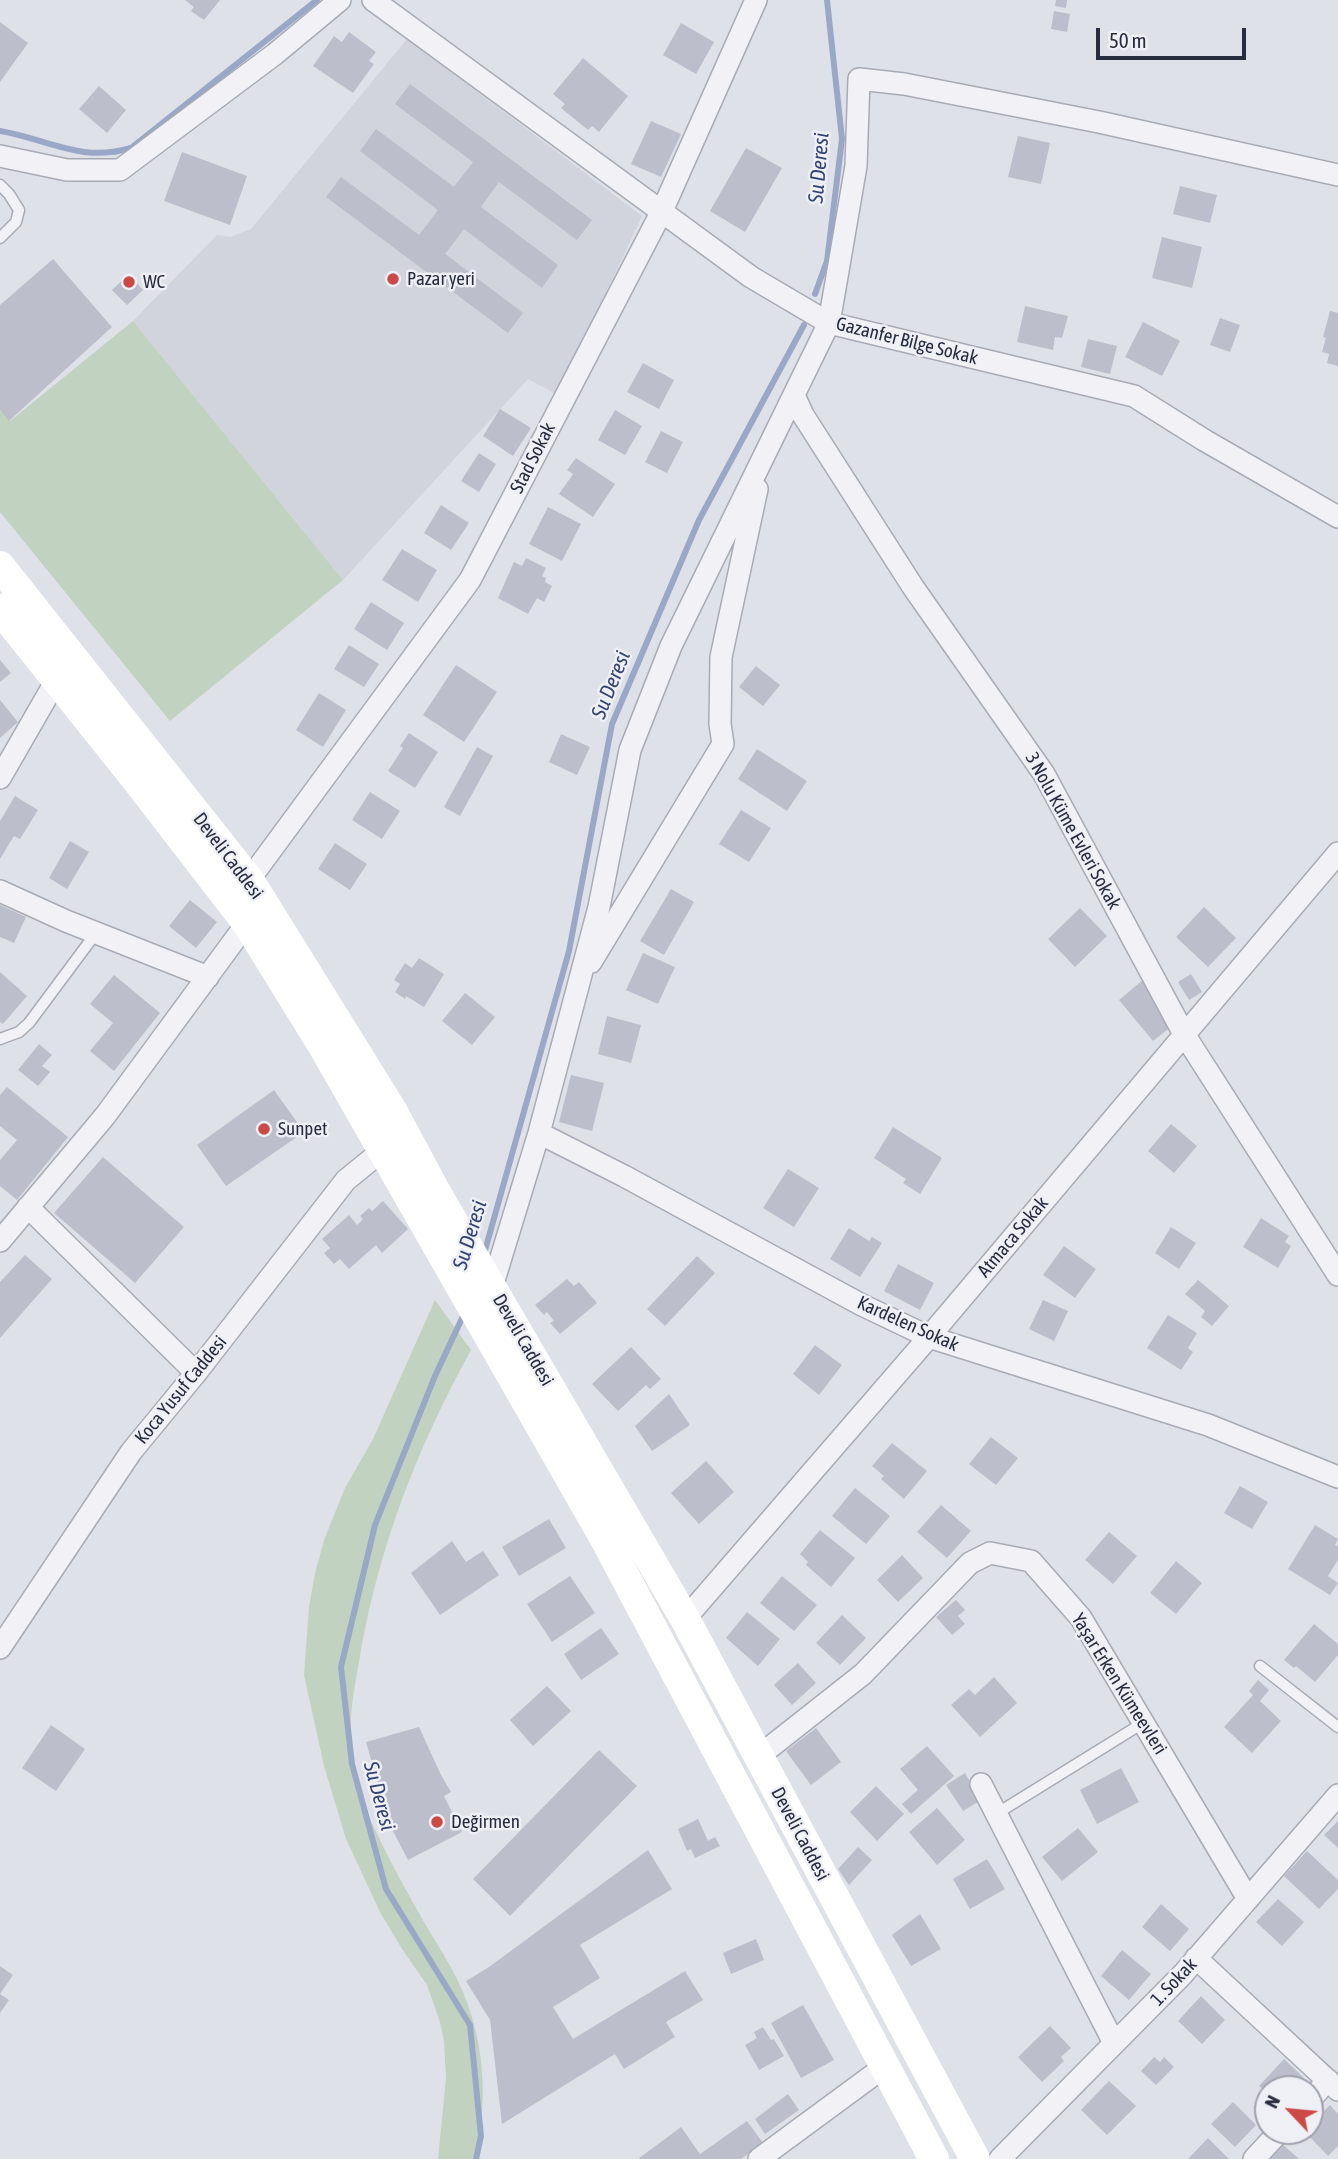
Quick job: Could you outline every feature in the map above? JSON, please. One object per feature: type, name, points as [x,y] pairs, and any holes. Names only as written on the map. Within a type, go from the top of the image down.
[{"type":"main road","name":"Develi Caddesi","points":[[0,566],[249,880],[393,1112],[464,1240],[484,1291],[605,1539],[933,2159]]},
{"type":"main road","name":"Develi Caddesi","points":[[0,609],[247,923],[323,1046],[452,1270],[484,1291],[685,1619],[975,2159]]},
{"type":"street","points":[[0,156],[67,170],[120,170],[275,54],[340,0]]},
{"type":"street","name":"Gazanfer Bilge Sokak","points":[[373,0],[751,277],[829,323],[1135,396],[1204,440],[1337,513]]},
{"type":"street","name":"Stad Sokak","points":[[249,880],[470,580],[662,211],[756,0]]},
{"type":"street","points":[[484,1291],[539,1133],[599,907],[630,750],[671,646],[829,323],[856,166],[859,79],[905,84],[1099,122],[1338,175]]},
{"type":"street","name":"3 Nolu Küme Evleri Sokak","points":[[794,395],[803,415],[913,587],[1044,774],[1184,1034],[1338,1275]]},
{"type":"street","points":[[579,982],[723,744],[720,724],[721,657],[763,458]]},
{"type":"street","points":[[0,779],[57,679]]},
{"type":"street","name":"Atmaca Sokak","points":[[685,1619],[929,1337],[1184,1034],[1336,861]]},
{"type":"street","points":[[0,891],[96,933],[208,977]]},
{"type":"street","points":[[0,1241],[105,1116],[247,923]]},
{"type":"street","name":"Kardelen Sokak","points":[[539,1133],[862,1305],[929,1337],[1208,1425],[1338,1477]]},
{"type":"street","name":"Koca Yusuf Caddesi","points":[[0,1648],[131,1452],[346,1180],[383,1150]]},
{"type":"street","points":[[28,1207],[196,1373]]},
{"type":"street","name":"Yaşar Erken Kümeevleri","points":[[759,1756],[863,1674],[970,1563],[990,1553],[1031,1561],[1081,1618],[1248,1899]]},
{"type":"street","points":[[981,1784],[1114,2043]]},
{"type":"street","name":"1. Sokak","points":[[1000,2159],[1196,1958],[1338,1795]]},
{"type":"street","points":[[1196,1958],[1333,2085]]},
{"type":"street","points":[[759,2159],[884,2067]]},
{"type":"street","points":[[1254,2159],[1267,2145]]},
{"type":"lane","points":[[0,185],[19,210],[16,222],[0,238]]},
{"type":"lane","points":[[0,1039],[19,1032],[29,1023],[96,933]]},
{"type":"lane","points":[[1260,1666],[1338,1727]]},
{"type":"lane","points":[[996,1814],[1143,1723]]},
{"type":"shaded area","name":"Pazar yeri","points":[[407,39],[642,216],[558,395],[528,379],[343,580],[133,321],[217,235],[230,237],[251,229]]},
{"type":"green space","points":[[133,321],[343,580],[170,721],[0,512],[0,410],[10,421]]},
{"type":"green space","points":[[435,1300],[471,1350],[417,1461],[389,1537],[360,1656],[350,1738],[360,1795],[402,1883],[457,1979],[474,2023],[483,2090],[475,2159],[438,2159],[446,2078],[440,2022],[427,1985],[380,1912],[346,1839],[324,1766],[304,1675],[309,1607],[324,1540],[345,1488],[373,1439]]},
{"type":"building","points":[[185,0],[220,0],[204,20],[191,11],[194,7]]},
{"type":"building","points":[[1056,0],[1067,0],[1066,8],[1055,6]]},
{"type":"building","points":[[1054,11],[1070,14],[1067,32],[1051,29]]},
{"type":"building","points":[[0,22],[28,43],[0,82]]},
{"type":"building","points":[[681,23],[714,42],[696,74],[663,55]]},
{"type":"building","points":[[349,32],[376,52],[369,61],[374,64],[353,93],[313,66],[334,36],[342,42]]},
{"type":"building","points":[[583,58],[628,96],[599,132],[592,126],[588,130],[561,108],[565,104],[553,94]]},
{"type":"building","points":[[410,84],[592,220],[577,240],[499,182],[481,207],[558,265],[542,288],[464,229],[445,254],[523,313],[508,333],[326,197],[341,177],[419,235],[438,210],[360,151],[376,129],[454,187],[473,162],[395,104]]},
{"type":"building","points":[[99,86],[126,110],[107,133],[79,109]]},
{"type":"building","points":[[651,121],[681,134],[661,177],[631,164]]},
{"type":"building","points":[[1018,136],[1050,143],[1041,184],[1008,177]]},
{"type":"building","points":[[746,148],[782,168],[745,232],[710,211]]},
{"type":"building","points":[[182,152],[247,176],[230,225],[164,201]]},
{"type":"building","points":[[1180,186],[1217,195],[1210,223],[1173,214]]},
{"type":"building","points":[[1162,237],[1202,247],[1192,288],[1152,278]]},
{"type":"building","points":[[53,259],[112,327],[9,421],[0,410],[0,305]]},
{"type":"building","name":"WC","points":[[129,274],[143,290],[127,305],[112,290]]},
{"type":"building","points":[[1025,306],[1068,316],[1062,338],[1055,337],[1053,350],[1017,342]]},
{"type":"building","points":[[1330,311],[1338,313],[1338,366],[1327,363],[1329,354],[1322,352]]},
{"type":"building","points":[[1220,318],[1240,325],[1230,352],[1210,345]]},
{"type":"building","points":[[1143,322],[1180,341],[1162,376],[1125,357]]},
{"type":"building","points":[[1088,339],[1117,346],[1110,374],[1081,367]]},
{"type":"building","points":[[643,363],[674,380],[659,409],[627,392]]},
{"type":"building","points":[[500,409],[531,428],[513,456],[483,436]]},
{"type":"building","points":[[615,410],[642,426],[625,455],[598,440]]},
{"type":"building","points":[[661,431],[683,442],[667,473],[645,462]]},
{"type":"building","points":[[479,453],[496,464],[479,492],[461,481]]},
{"type":"building","points":[[576,458],[615,484],[593,517],[559,494],[573,474],[567,470]]},
{"type":"building","points":[[441,505],[469,523],[451,550],[424,533]]},
{"type":"building","points":[[548,507],[581,524],[562,561],[529,544]]},
{"type":"building","points":[[402,549],[437,570],[418,602],[382,580]]},
{"type":"building","points":[[526,558],[546,568],[542,576],[546,578],[545,582],[552,586],[544,602],[537,598],[528,614],[498,598],[514,562],[522,566]]},
{"type":"building","points":[[371,602],[404,623],[387,650],[354,629]]},
{"type":"building","points":[[349,645],[379,664],[364,687],[334,669]]},
{"type":"building","points":[[0,660],[11,673],[0,682]]},
{"type":"building","points":[[456,665],[497,692],[464,742],[423,715]]},
{"type":"building","points":[[756,666],[780,685],[763,706],[739,687]]},
{"type":"building","points":[[319,693],[346,710],[323,747],[296,730]]},
{"type":"building","points":[[0,700],[18,722],[0,738]]},
{"type":"building","points":[[409,733],[438,752],[415,788],[388,771]]},
{"type":"building","points":[[561,734],[590,747],[577,775],[549,762]]},
{"type":"building","points":[[477,747],[493,756],[460,816],[444,807]]},
{"type":"building","points":[[757,749],[807,781],[787,811],[738,779]]},
{"type":"building","points":[[370,792],[400,811],[382,839],[352,820]]},
{"type":"building","points":[[15,796],[38,810],[20,839],[14,836],[0,859],[0,821]]},
{"type":"building","points":[[741,810],[771,828],[749,862],[719,844]]},
{"type":"building","points":[[70,841],[89,852],[67,889],[49,878]]},
{"type":"building","points":[[335,843],[367,864],[350,890],[318,869]]},
{"type":"building","points":[[671,889],[694,902],[664,955],[640,941]]},
{"type":"building","points":[[190,900],[217,922],[196,948],[169,926]]},
{"type":"building","points":[[0,905],[26,917],[14,943],[0,937]]},
{"type":"building","points":[[1204,907],[1236,938],[1208,967],[1176,937]]},
{"type":"building","points":[[1080,908],[1107,936],[1075,967],[1048,939]]},
{"type":"building","points":[[643,953],[675,967],[658,1004],[626,990]]},
{"type":"building","points":[[419,958],[444,974],[424,1007],[395,992],[400,984],[394,980],[405,963],[412,968]]},
{"type":"building","points":[[0,972],[27,996],[3,1024],[0,1022]]},
{"type":"building","points":[[1191,974],[1202,992],[1189,1000],[1178,982]]},
{"type":"building","points":[[114,975],[160,1013],[114,1071],[90,1051],[113,1023],[90,1004]]},
{"type":"building","points":[[1144,979],[1171,1027],[1153,1041],[1119,1000]]},
{"type":"building","points":[[465,993],[495,1017],[472,1045],[442,1021]]},
{"type":"building","points":[[607,1016],[641,1025],[631,1063],[598,1054]]},
{"type":"building","points":[[39,1044],[52,1055],[42,1066],[50,1072],[38,1086],[18,1070]]},
{"type":"building","points":[[571,1075],[604,1083],[592,1131],[559,1122]]},
{"type":"building","points":[[7,1087],[68,1137],[17,1200],[0,1186],[0,1160],[17,1140],[0,1126],[0,1095]]},
{"type":"building","points":[[274,1090],[304,1132],[226,1186],[197,1145]]},
{"type":"building","points":[[1171,1124],[1197,1146],[1174,1173],[1148,1151]]},
{"type":"building","points":[[893,1127],[942,1158],[920,1194],[903,1183],[906,1179],[874,1158]]},
{"type":"building","points":[[103,1157],[184,1227],[135,1283],[54,1213]]},
{"type":"building","points":[[788,1169],[819,1188],[794,1227],[763,1208]]},
{"type":"building","points":[[383,1201],[408,1229],[382,1253],[376,1245],[349,1269],[340,1259],[334,1264],[324,1253],[330,1248],[322,1239],[349,1215],[357,1225],[363,1219],[360,1216],[369,1208],[372,1211]]},
{"type":"building","points":[[1261,1218],[1289,1236],[1285,1242],[1291,1246],[1278,1268],[1243,1247]]},
{"type":"building","points":[[1171,1227],[1196,1243],[1179,1269],[1155,1253]]},
{"type":"building","points":[[849,1228],[869,1241],[872,1237],[882,1243],[860,1277],[830,1259]]},
{"type":"building","points":[[1064,1246],[1096,1269],[1075,1298],[1043,1275]]},
{"type":"building","points":[[25,1255],[52,1279],[0,1338],[0,1282]]},
{"type":"building","points":[[697,1256],[715,1273],[665,1326],[647,1309]]},
{"type":"building","points":[[898,1264],[934,1283],[920,1310],[884,1291]]},
{"type":"building","points":[[567,1279],[574,1286],[579,1282],[597,1303],[560,1334],[550,1323],[554,1321],[547,1312],[544,1315],[535,1305]]},
{"type":"building","points":[[1198,1280],[1229,1306],[1212,1326],[1201,1317],[1205,1311],[1185,1294]]},
{"type":"building","points":[[1043,1300],[1068,1311],[1054,1341],[1029,1329]]},
{"type":"building","points":[[1168,1315],[1197,1333],[1188,1348],[1193,1352],[1181,1370],[1147,1348]]},
{"type":"building","points":[[815,1345],[842,1365],[819,1395],[793,1374]]},
{"type":"building","points":[[631,1347],[661,1379],[650,1389],[646,1385],[618,1411],[592,1384]]},
{"type":"building","points":[[669,1394],[690,1425],[652,1451],[635,1426]]},
{"type":"building","points":[[991,1437],[1018,1458],[996,1485],[969,1464]]},
{"type":"building","points":[[892,1443],[927,1471],[904,1499],[881,1479],[884,1476],[872,1466]]},
{"type":"building","points":[[706,1461],[734,1492],[699,1524],[671,1493]]},
{"type":"building","points":[[1240,1486],[1268,1502],[1252,1529],[1224,1513]]},
{"type":"building","points":[[855,1488],[890,1516],[866,1544],[832,1516]]},
{"type":"building","points":[[941,1505],[971,1531],[947,1558],[917,1532]]},
{"type":"building","points":[[549,1519],[566,1548],[519,1576],[502,1547]]},
{"type":"building","points":[[1315,1525],[1338,1539],[1335,1545],[1338,1546],[1338,1560],[1328,1576],[1338,1583],[1330,1595],[1288,1569]]},
{"type":"building","points":[[820,1530],[855,1558],[831,1587],[806,1565],[808,1562],[800,1554]]},
{"type":"building","points":[[1109,1532],[1137,1556],[1113,1584],[1085,1560]]},
{"type":"building","points":[[452,1541],[466,1562],[483,1551],[499,1575],[440,1615],[411,1573]]},
{"type":"building","points":[[902,1555],[923,1578],[898,1602],[877,1580]]},
{"type":"building","points":[[1176,1561],[1202,1583],[1176,1614],[1150,1593]]},
{"type":"building","points":[[570,1576],[595,1613],[552,1642],[527,1604]]},
{"type":"building","points":[[782,1576],[817,1605],[794,1631],[760,1603]]},
{"type":"building","points":[[956,1600],[965,1610],[958,1616],[965,1624],[952,1635],[936,1617]]},
{"type":"building","points":[[747,1612],[780,1639],[758,1666],[726,1638]]},
{"type":"building","points":[[842,1615],[866,1638],[840,1665],[816,1643]]},
{"type":"building","points":[[1314,1624],[1338,1644],[1338,1655],[1315,1682],[1284,1660]]},
{"type":"building","points":[[601,1628],[619,1654],[581,1680],[564,1654]]},
{"type":"building","points":[[798,1663],[816,1683],[792,1705],[774,1685]]},
{"type":"building","points":[[994,1677],[1017,1703],[980,1737],[951,1705],[969,1689],[975,1695]]},
{"type":"building","points":[[1258,1680],[1269,1690],[1260,1701],[1281,1721],[1252,1753],[1224,1727],[1253,1695],[1249,1691]]},
{"type":"building","points":[[547,1686],[571,1711],[533,1746],[510,1720]]},
{"type":"building","points":[[51,1725],[85,1749],[56,1791],[22,1768]]},
{"type":"building","points":[[419,1727],[451,1792],[444,1796],[462,1832],[408,1860],[380,1806],[384,1805],[366,1742]]},
{"type":"building","points":[[816,1728],[841,1762],[811,1785],[786,1751]]},
{"type":"building","points":[[927,1746],[954,1776],[911,1814],[902,1804],[918,1790],[900,1769]]},
{"type":"building","points":[[599,1750],[637,1786],[510,1916],[473,1879]]},
{"type":"building","points":[[1121,1768],[1139,1802],[1097,1824],[1080,1790]]},
{"type":"building","points":[[965,1773],[981,1800],[963,1811],[946,1785]]},
{"type":"building","points":[[876,1786],[904,1814],[877,1841],[850,1812]]},
{"type":"building","points":[[937,1808],[965,1840],[937,1865],[909,1832]]},
{"type":"building","points":[[698,1819],[708,1841],[715,1837],[720,1846],[695,1858],[691,1849],[687,1851],[678,1829]]},
{"type":"building","points":[[1338,1821],[1338,1848],[1324,1835]]},
{"type":"building","points":[[1078,1828],[1098,1852],[1062,1881],[1042,1857]]},
{"type":"building","points":[[858,1847],[872,1860],[849,1885],[838,1869]]},
{"type":"building","points":[[648,1850],[672,1889],[580,1945],[600,1978],[553,2007],[573,2039],[685,1971],[703,2000],[666,2022],[675,2037],[624,2069],[615,2054],[502,2124],[490,2020],[466,1981]]},
{"type":"building","points":[[1307,1851],[1338,1880],[1338,1889],[1319,1909],[1284,1876]]},
{"type":"building","points":[[987,1859],[1005,1889],[970,1909],[953,1879]]},
{"type":"building","points":[[1278,1899],[1304,1922],[1282,1946],[1256,1922]]},
{"type":"building","points":[[1161,1904],[1189,1929],[1170,1951],[1142,1927]]},
{"type":"building","points":[[920,1914],[941,1949],[911,1966],[892,1935]]},
{"type":"building","points":[[756,1939],[764,1960],[731,1974],[723,1953]]},
{"type":"building","points":[[1122,1950],[1151,1974],[1129,2000],[1101,1976]]},
{"type":"building","points":[[0,1966],[13,1975],[0,1994]]},
{"type":"building","points":[[0,1994],[9,2000],[0,2013]]},
{"type":"building","points":[[1201,1996],[1225,2020],[1202,2044],[1178,2021]]},
{"type":"building","points":[[803,2005],[834,2060],[801,2078],[771,2023]]},
{"type":"building","points":[[1050,2026],[1071,2048],[1061,2057],[1064,2061],[1042,2082],[1018,2057]]},
{"type":"building","points":[[763,2027],[784,2056],[759,2070],[745,2045],[757,2038],[754,2032]]},
{"type":"building","points":[[1154,2057],[1160,2062],[1164,2057],[1174,2067],[1156,2085],[1141,2071]]},
{"type":"building","points":[[1284,2059],[1301,2075],[1269,2075]]},
{"type":"building","points":[[1109,2081],[1136,2106],[1107,2135],[1081,2110]]},
{"type":"building","points":[[788,2094],[799,2110],[765,2134],[755,2119]]},
{"type":"building","points":[[1233,2102],[1254,2123],[1254,2127],[1235,2147],[1211,2124]]},
{"type":"building","points":[[1330,2105],[1338,2114],[1338,2146],[1328,2156],[1317,2145],[1324,2145],[1324,2111]]},
{"type":"building","points":[[747,2121],[763,2143],[741,2159],[638,2159],[681,2127],[700,2154]]},
{"type":"building","points":[[1208,2138],[1229,2159],[1188,2159]]},
{"type":"building","points":[[1275,2145],[1283,2145],[1299,2159],[1263,2159]]},
{"type":"waterway","points":[[0,131],[80,151],[96,153],[131,148],[317,0]]},
{"type":"waterway","name":"Su Deresi","points":[[815,294],[827,261],[842,139],[827,0]]},
{"type":"waterway","name":"Su Deresi","points":[[484,1254],[569,951],[612,724],[699,520],[804,325]]},
{"type":"waterway","name":"Su Deresi","points":[[464,1314],[435,1376],[375,1525],[341,1667],[352,1764],[386,1889],[470,2025],[481,2136],[476,2159]]},
{"type":"place","name":"Pazar yeri","points":[[393,279]]},
{"type":"place","name":"WC","points":[[129,282]]},
{"type":"place","name":"Sunpet","points":[[264,1129]]},
{"type":"place","name":"Değirmen","points":[[437,1822]]}]
